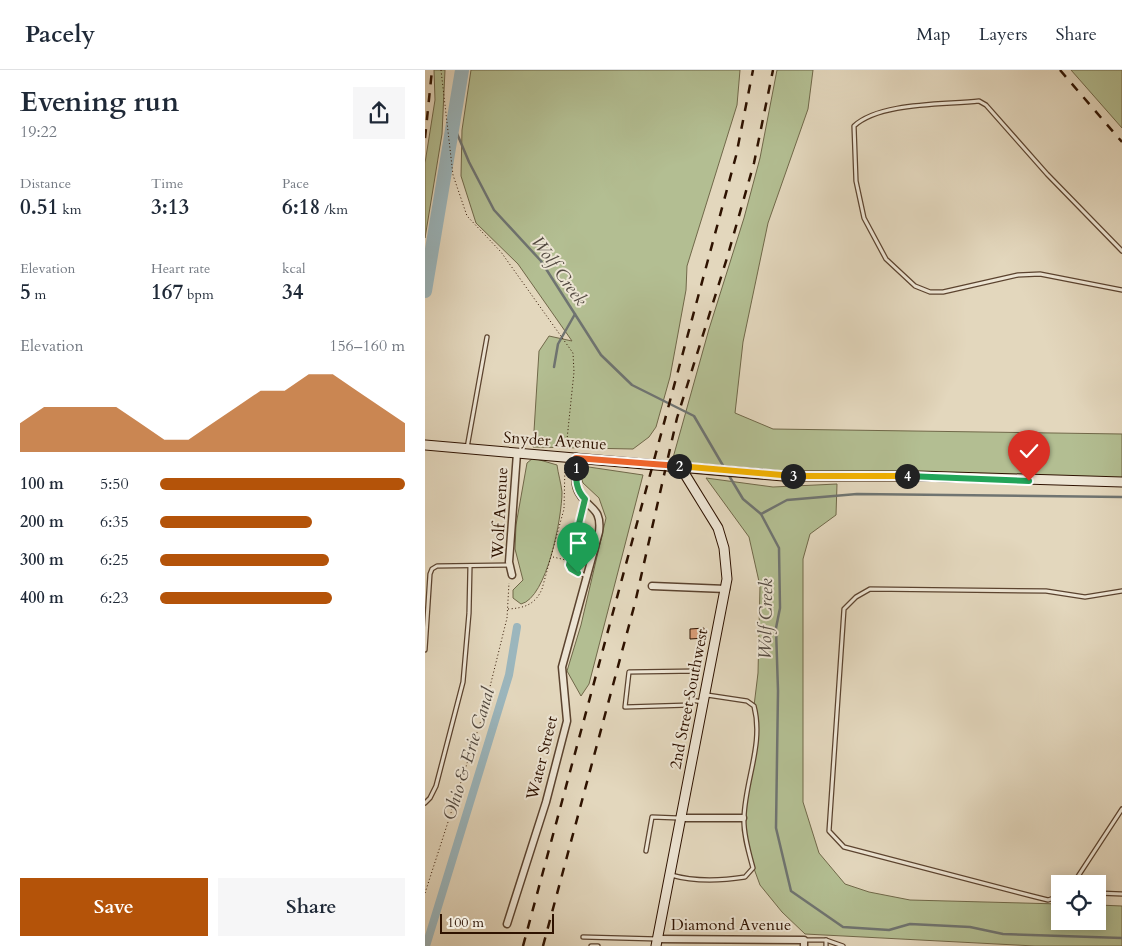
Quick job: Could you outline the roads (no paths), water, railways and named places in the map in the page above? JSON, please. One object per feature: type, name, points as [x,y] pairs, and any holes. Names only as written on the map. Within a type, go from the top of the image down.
[{"type":"main road","name":"Snyder Avenue","points":[[428,445],[783,476],[919,476],[1122,482]]},
{"type":"main road","name":"2nd Street Southwest","points":[[657,942],[726,588],[724,548],[718,528],[686,476],[683,466]]},
{"type":"street","name":"Wolf Avenue","points":[[511,575],[517,453]]},
{"type":"street","name":"Water Street","points":[[507,924],[546,802],[567,721],[562,667],[601,519],[579,493],[575,481],[576,458]]},
{"type":"street","points":[[652,586],[726,588]]},
{"type":"street","points":[[682,818],[743,818]]},
{"type":"street","name":"Diamond Avenue","points":[[657,942],[804,943]]},
{"type":"lane","points":[[1122,251],[1047,174],[986,105],[979,101],[887,110],[859,121],[854,126],[856,181],[864,218],[886,259],[915,286],[930,292],[943,292],[1018,275],[1040,274],[1122,290]]},
{"type":"lane","points":[[467,449],[487,338]]},
{"type":"lane","points":[[585,499],[571,559],[571,569],[587,576]]},
{"type":"lane","points":[[425,650],[430,574],[432,569],[437,566],[510,565]]},
{"type":"lane","points":[[425,803],[436,786],[463,682],[469,613],[470,566]]},
{"type":"lane","points":[[1051,899],[1032,896],[844,847],[829,831],[844,609],[856,597],[870,589],[1046,591],[1085,597],[1122,592]]},
{"type":"lane","points":[[697,671],[691,700],[690,705],[625,706],[629,672],[697,671]]},
{"type":"lane","points":[[670,875],[684,879],[724,880],[745,877],[753,868],[743,818],[755,753],[757,720],[754,706],[747,701],[704,698],[691,700]]},
{"type":"lane","points":[[1079,875],[1122,810]]},
{"type":"lane","points":[[647,851],[652,818],[682,818]]},
{"type":"lane","points":[[1106,893],[1122,894]]},
{"type":"lane","points":[[583,937],[657,942]]},
{"type":"lane","points":[[826,940],[826,946]]},
{"type":"lane","points":[[804,943],[826,940],[843,946]]},
{"type":"lane","points":[[591,946],[598,946]]},
{"type":"waterway","points":[[425,291],[462,70]]},
{"type":"waterway","name":"Wolf Creek","points":[[453,124],[469,162],[494,210],[541,261],[601,355],[632,385],[694,416],[725,469]]},
{"type":"waterway","points":[[554,367],[558,344],[575,314]]},
{"type":"waterway","name":"Wolf Creek","points":[[728,474],[743,499],[761,514],[779,548],[780,608],[776,628],[778,691],[776,828],[791,891],[843,927],[889,930],[910,924],[970,927],[1003,934],[1122,938]]},
{"type":"waterway","points":[[761,514],[787,500],[857,494],[1122,497]]},
{"type":"waterway","name":"Ohio & Erie Canal","points":[[426,946],[509,675],[517,627]]},
{"type":"railway","points":[[425,138],[432,70]]},
{"type":"railway","points":[[523,946],[736,156],[753,70]]},
{"type":"railway","points":[[543,946],[635,603],[677,418],[727,258],[754,163],[773,70]]},
{"type":"railway","points":[[1060,70],[1122,142]]}]
